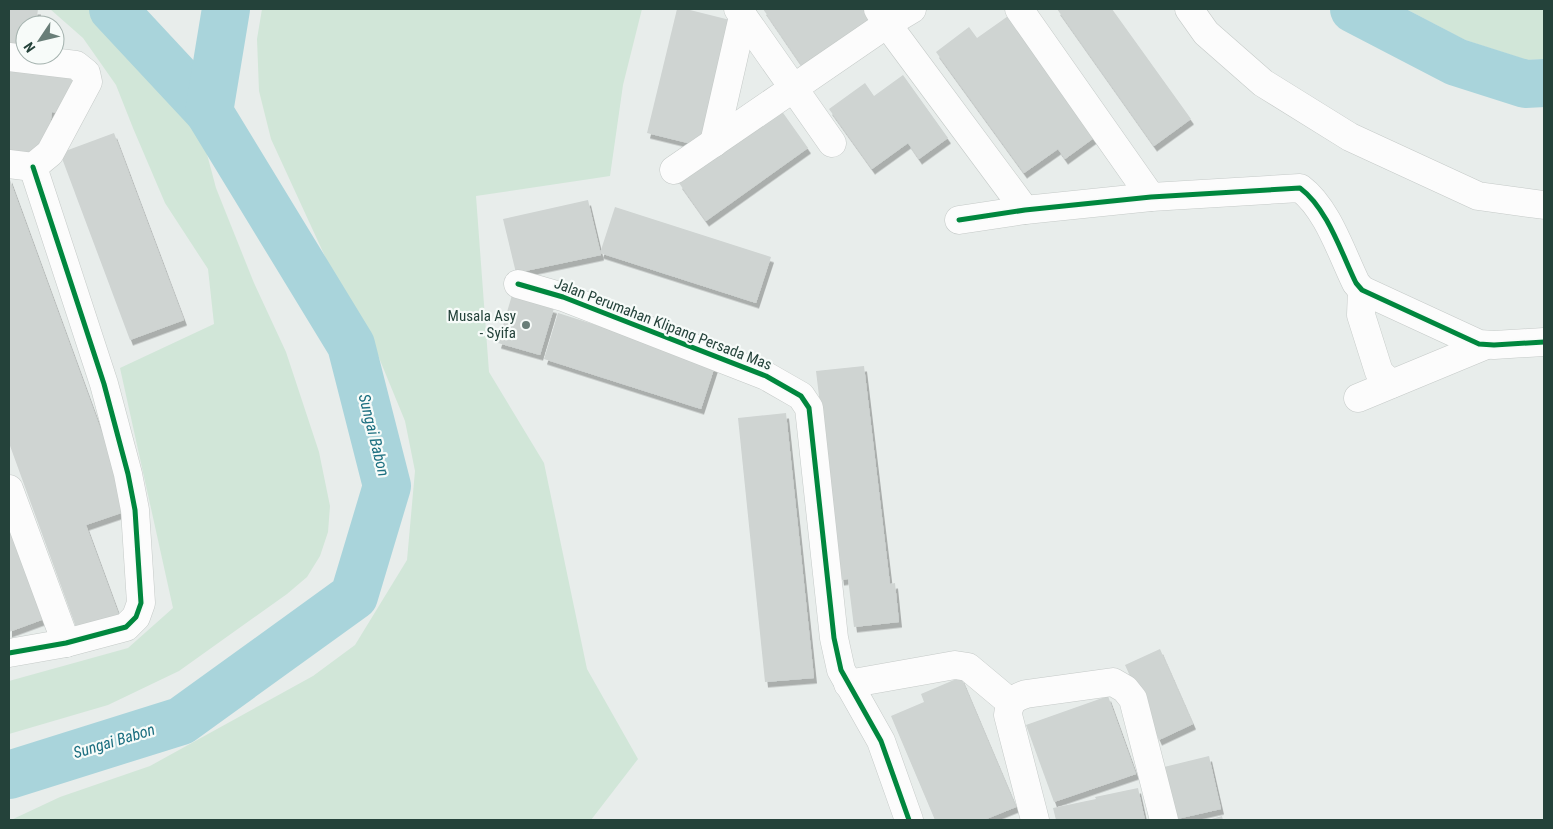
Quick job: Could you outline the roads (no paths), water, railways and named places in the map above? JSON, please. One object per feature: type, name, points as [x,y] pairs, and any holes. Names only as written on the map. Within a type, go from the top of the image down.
[{"type":"street","points":[[674,170],[794,89],[882,16],[912,9]]},
{"type":"street","points":[[1020,9],[1151,197]]},
{"type":"street","points":[[1189,9],[1206,32],[1263,83],[1350,137],[1478,196],[1544,205]]},
{"type":"street","points":[[740,12],[832,143]]},
{"type":"street","points":[[714,142],[740,12]]},
{"type":"street","points":[[882,16],[1025,210]]},
{"type":"street","points":[[9,57],[76,65],[87,76],[88,82],[79,101],[50,153],[21,165],[104,384],[128,474],[135,510],[141,603],[136,617],[126,627],[66,643],[9,653]]},
{"type":"street","points":[[959,220],[1025,210],[1151,197],[1300,188],[1311,196],[1321,210],[1356,282],[1362,290],[1478,344],[1544,342]]},
{"type":"street","name":"Jalan Perumahan Klipang Persada Mas","points":[[518,284],[562,297],[766,376],[801,396],[809,408],[834,638],[841,670],[881,741],[908,820]]},
{"type":"street","points":[[1362,290],[1361,315],[1379,372],[1391,384]]},
{"type":"street","points":[[1358,398],[1486,345]]},
{"type":"street","points":[[9,489],[66,643]]},
{"type":"street","points":[[848,684],[955,664],[968,668],[1011,703]]},
{"type":"street","points":[[1035,820],[1008,716],[1011,703],[1014,699],[1026,694],[1113,682],[1125,689],[1133,699],[1164,820]]},
{"type":"waterway","points":[[113,9],[209,112]]},
{"type":"waterway","name":"Sungai Babon","points":[[9,775],[181,721],[354,596],[387,486],[351,345],[209,112],[226,9]]},
{"type":"waterway","points":[[1354,9],[1456,62],[1525,84],[1544,83]]},
{"type":"place","name":"Musala Asy - Syifa","points":[[526,325]]}]
